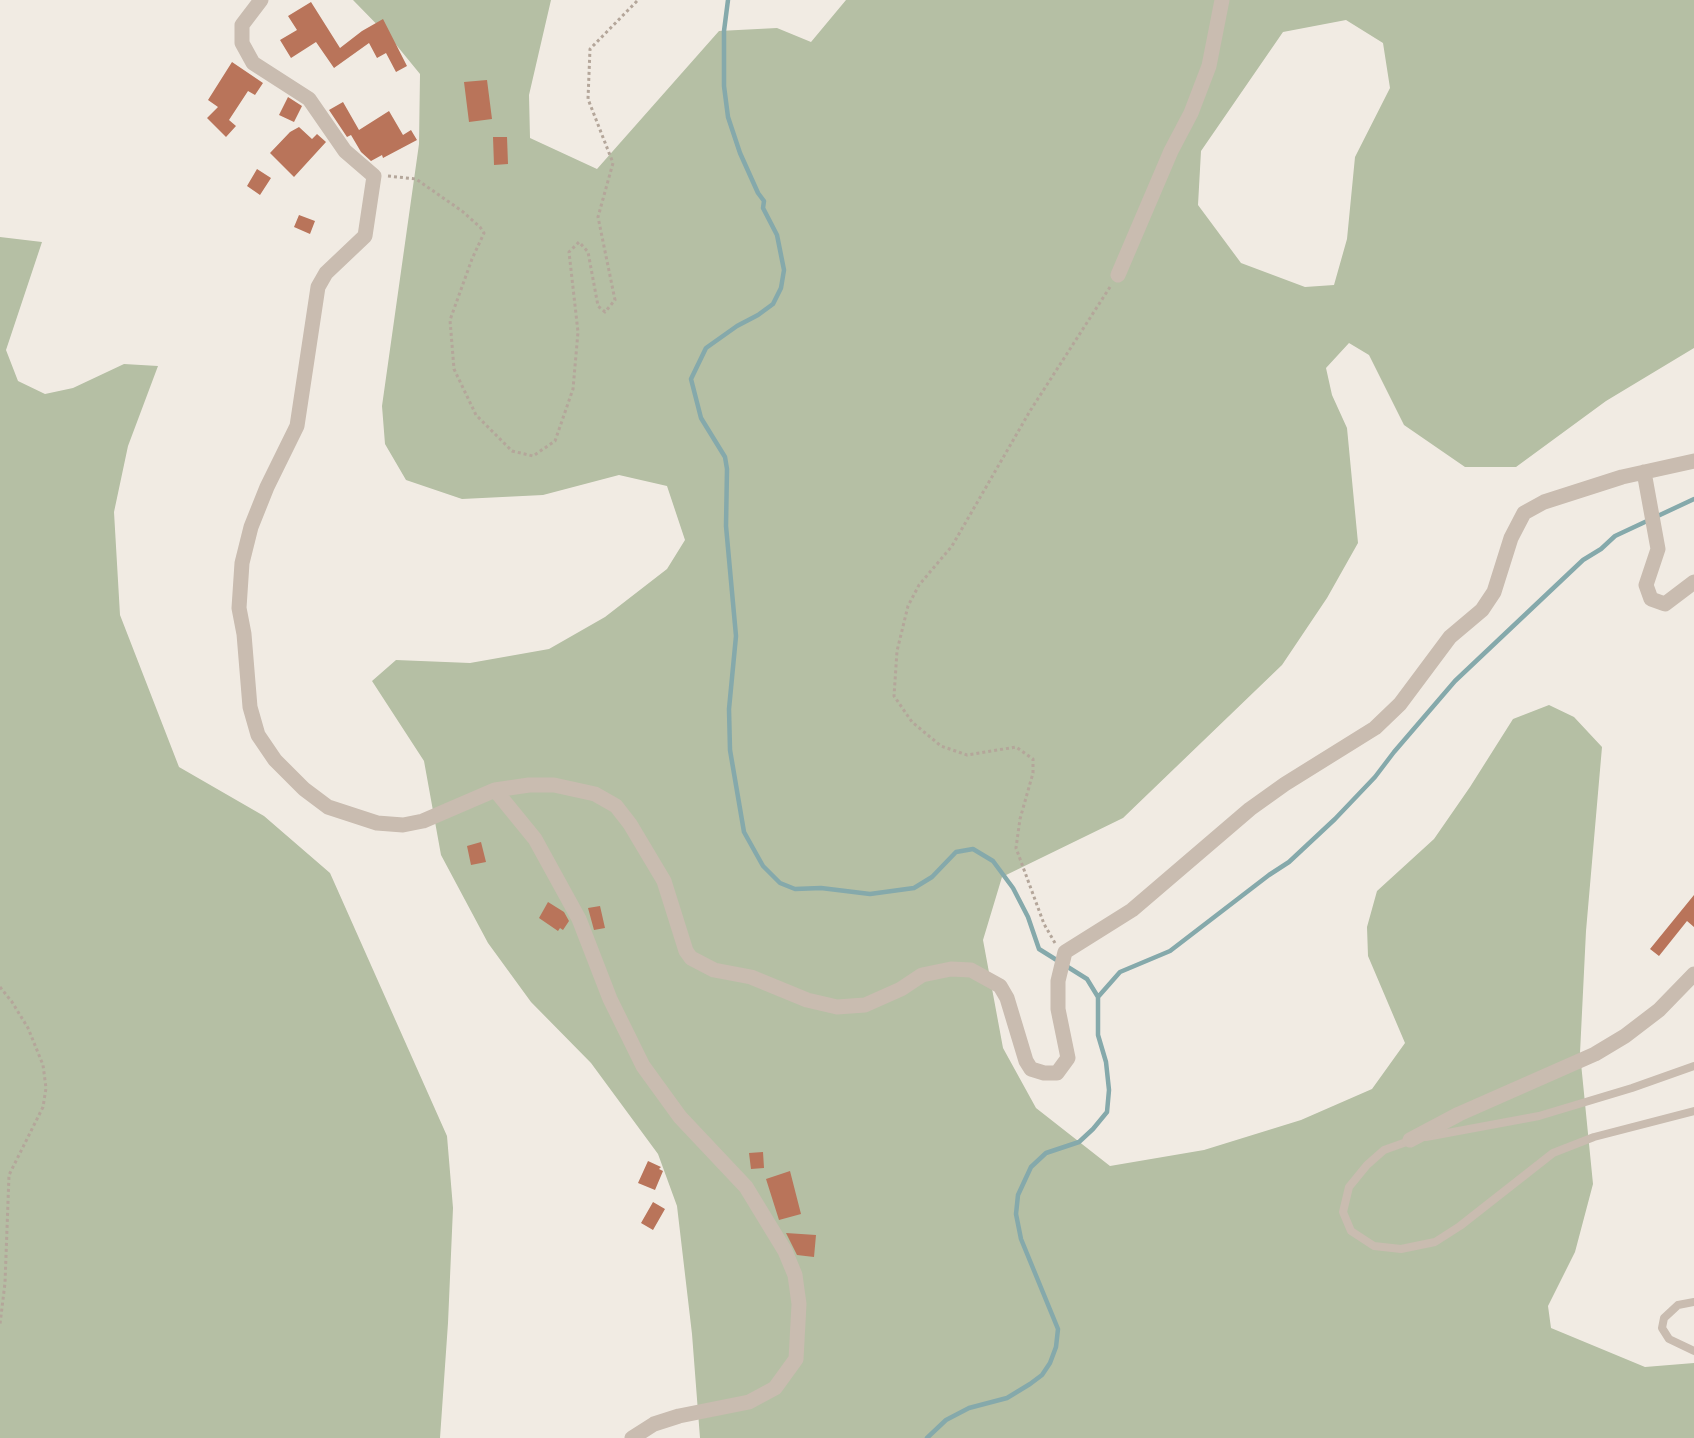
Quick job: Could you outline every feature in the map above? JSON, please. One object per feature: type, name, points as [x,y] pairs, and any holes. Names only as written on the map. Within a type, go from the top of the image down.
[{"type":"street","points":[[261,0],[242,26],[242,43],[253,63],[309,99],[345,151],[374,176],[365,236],[326,273],[318,287],[297,426],[267,487],[251,527],[242,563],[239,608],[244,634],[250,707],[258,735],[275,760],[304,789],[328,807],[377,823],[403,825],[423,821],[495,790],[529,785],[554,786],[595,794],[616,806],[630,824],[664,882],[686,951],[691,958],[714,970],[751,977],[807,1000],[837,1007],[865,1005],[901,989],[922,975],[951,969],[972,970],[1000,986],[1008,998],[1026,1061],[1031,1069],[1044,1073],[1057,1073],[1068,1058],[1058,1009],[1058,981],[1065,952],[1132,910],[1250,809],[1285,784],[1375,728],[1400,704],[1433,656],[1450,637],[1482,610],[1494,592],[1511,538],[1524,513],[1544,502],[1645,477],[1694,461]]},
{"type":"street","points":[[1118,275],[1171,151],[1191,113],[1209,66],[1222,0]]},
{"type":"street","points":[[1645,477],[1658,549],[1646,585],[1651,599],[1665,604],[1694,582]]},
{"type":"street","points":[[495,790],[535,839],[579,920],[610,999],[643,1066],[680,1117],[746,1186],[784,1251],[795,1275],[799,1304],[796,1359],[775,1388],[749,1402],[679,1416],[654,1424],[632,1438]]},
{"type":"street","points":[[1410,1140],[1459,1114],[1595,1054],[1625,1036],[1659,1010],[1694,974]]},
{"type":"lane","points":[[1694,1066],[1632,1088],[1539,1116],[1410,1140],[1384,1150],[1367,1165],[1349,1188],[1343,1212],[1351,1231],[1374,1246],[1401,1249],[1435,1242],[1460,1226],[1553,1153],[1594,1137],[1694,1111]]},
{"type":"lane","points":[[1694,1302],[1678,1305],[1664,1318],[1662,1328],[1669,1339],[1694,1351]]},
{"type":"path","points":[[374,176],[416,179],[462,211],[484,233],[450,320],[454,369],[476,415],[512,451],[533,456],[555,441],[573,389],[578,332],[569,252],[579,242],[588,252],[598,306],[606,312],[615,300],[598,218],[613,163],[588,99],[590,49],[638,0]]},
{"type":"path","points":[[1065,952],[1052,940],[1044,924],[1016,848],[1020,819],[1033,773],[1032,759],[1016,747],[967,755],[941,746],[912,722],[894,696],[897,651],[908,606],[919,585],[952,546],[1030,411],[1118,275]]},
{"type":"path","points":[[0,987],[28,1028],[43,1065],[46,1088],[43,1107],[9,1175],[5,1283],[0,1324]]},
{"type":"green space","points":[[353,0],[551,0],[529,95],[530,138],[597,169],[719,31],[777,28],[811,42],[846,0],[1694,0],[1694,348],[1606,401],[1516,467],[1465,467],[1404,425],[1369,355],[1349,343],[1326,368],[1332,395],[1347,428],[1358,543],[1327,598],[1282,665],[1123,818],[1002,877],[983,940],[1003,1048],[1036,1108],[1110,1166],[1204,1150],[1301,1120],[1372,1089],[1405,1043],[1368,956],[1367,927],[1377,891],[1434,839],[1513,719],[1549,705],[1574,717],[1602,747],[1586,931],[1580,1053],[1593,1184],[1575,1252],[1548,1306],[1551,1328],[1645,1367],[1694,1363],[1694,1438],[700,1438],[692,1334],[677,1206],[658,1154],[591,1063],[531,1002],[488,943],[441,855],[424,761],[372,681],[396,660],[470,663],[549,649],[605,617],[667,569],[685,540],[667,486],[619,475],[543,495],[462,499],[406,480],[385,444],[382,406],[419,144],[420,74],[393,41]],"holes":[[[1346,20],[1383,43],[1390,88],[1355,157],[1347,239],[1334,285],[1305,287],[1241,263],[1198,205],[1201,151],[1283,32]]]},
{"type":"green space","points":[[0,237],[42,242],[6,350],[18,381],[45,394],[73,388],[124,364],[158,366],[128,446],[114,512],[120,615],[179,767],[264,816],[330,873],[447,1136],[453,1208],[440,1438],[0,1438]]},
{"type":"building","points":[[311,2],[340,48],[383,19],[407,66],[396,72],[386,53],[377,58],[369,43],[334,68],[316,42],[291,58],[280,40],[297,30],[288,16]]},
{"type":"building","points":[[232,62],[263,83],[255,95],[248,91],[229,120],[236,126],[226,137],[207,118],[218,107],[208,100]]},
{"type":"building","points":[[487,80],[492,119],[469,122],[464,82]]},
{"type":"building","points":[[288,97],[302,106],[294,122],[279,115]]},
{"type":"building","points":[[343,102],[359,130],[389,111],[403,135],[411,130],[417,140],[383,158],[382,155],[371,161],[361,152],[351,135],[347,137],[329,110]]},
{"type":"building","points":[[299,127],[312,139],[317,134],[326,142],[294,177],[270,153],[290,132]]},
{"type":"building","points":[[493,137],[507,137],[508,164],[494,165]]},
{"type":"building","points":[[257,169],[271,178],[260,195],[247,186]]},
{"type":"building","points":[[299,215],[315,221],[310,234],[294,227]]},
{"type":"building","points":[[481,842],[486,862],[471,865],[467,846]]},
{"type":"building","points":[[1694,895],[1694,927],[1687,921],[1659,956],[1650,949]]},
{"type":"building","points":[[548,902],[564,912],[569,921],[563,930],[560,928],[558,931],[539,918]]},
{"type":"building","points":[[600,906],[605,928],[594,930],[588,908]]},
{"type":"building","points":[[763,1152],[764,1168],[751,1169],[749,1153]]},
{"type":"building","points":[[648,1161],[661,1167],[659,1169],[663,1171],[655,1190],[638,1183]]},
{"type":"building","points":[[790,1171],[801,1214],[779,1220],[766,1179]]},
{"type":"building","points":[[653,1202],[665,1209],[653,1230],[641,1223]]},
{"type":"building","points":[[786,1233],[816,1235],[814,1257],[797,1255]]},
{"type":"waterway","points":[[728,0],[724,31],[724,86],[728,117],[740,153],[764,201],[763,208],[777,235],[784,270],[781,288],[773,304],[706,348],[691,379],[701,418],[725,457],[727,469],[726,526],[736,636],[729,709],[730,750],[744,832],[763,866],[780,883],[795,889],[821,888],[870,894],[914,888],[932,877],[956,852],[973,849],[993,861],[1013,888],[1028,917],[1039,949],[1087,979],[1098,997],[1098,1035],[1106,1062],[1109,1090],[1107,1112],[1079,1142],[1046,1153],[1031,1167],[1018,1195],[1016,1214],[1021,1239],[1058,1329],[1056,1347],[1050,1363],[1042,1375],[1030,1384],[1007,1398],[969,1408],[946,1420],[927,1438]]},
{"type":"waterway","points":[[1098,997],[1120,972],[1170,951],[1289,862],[1375,777],[1455,681],[1583,560],[1601,549],[1615,536],[1694,499]]}]
